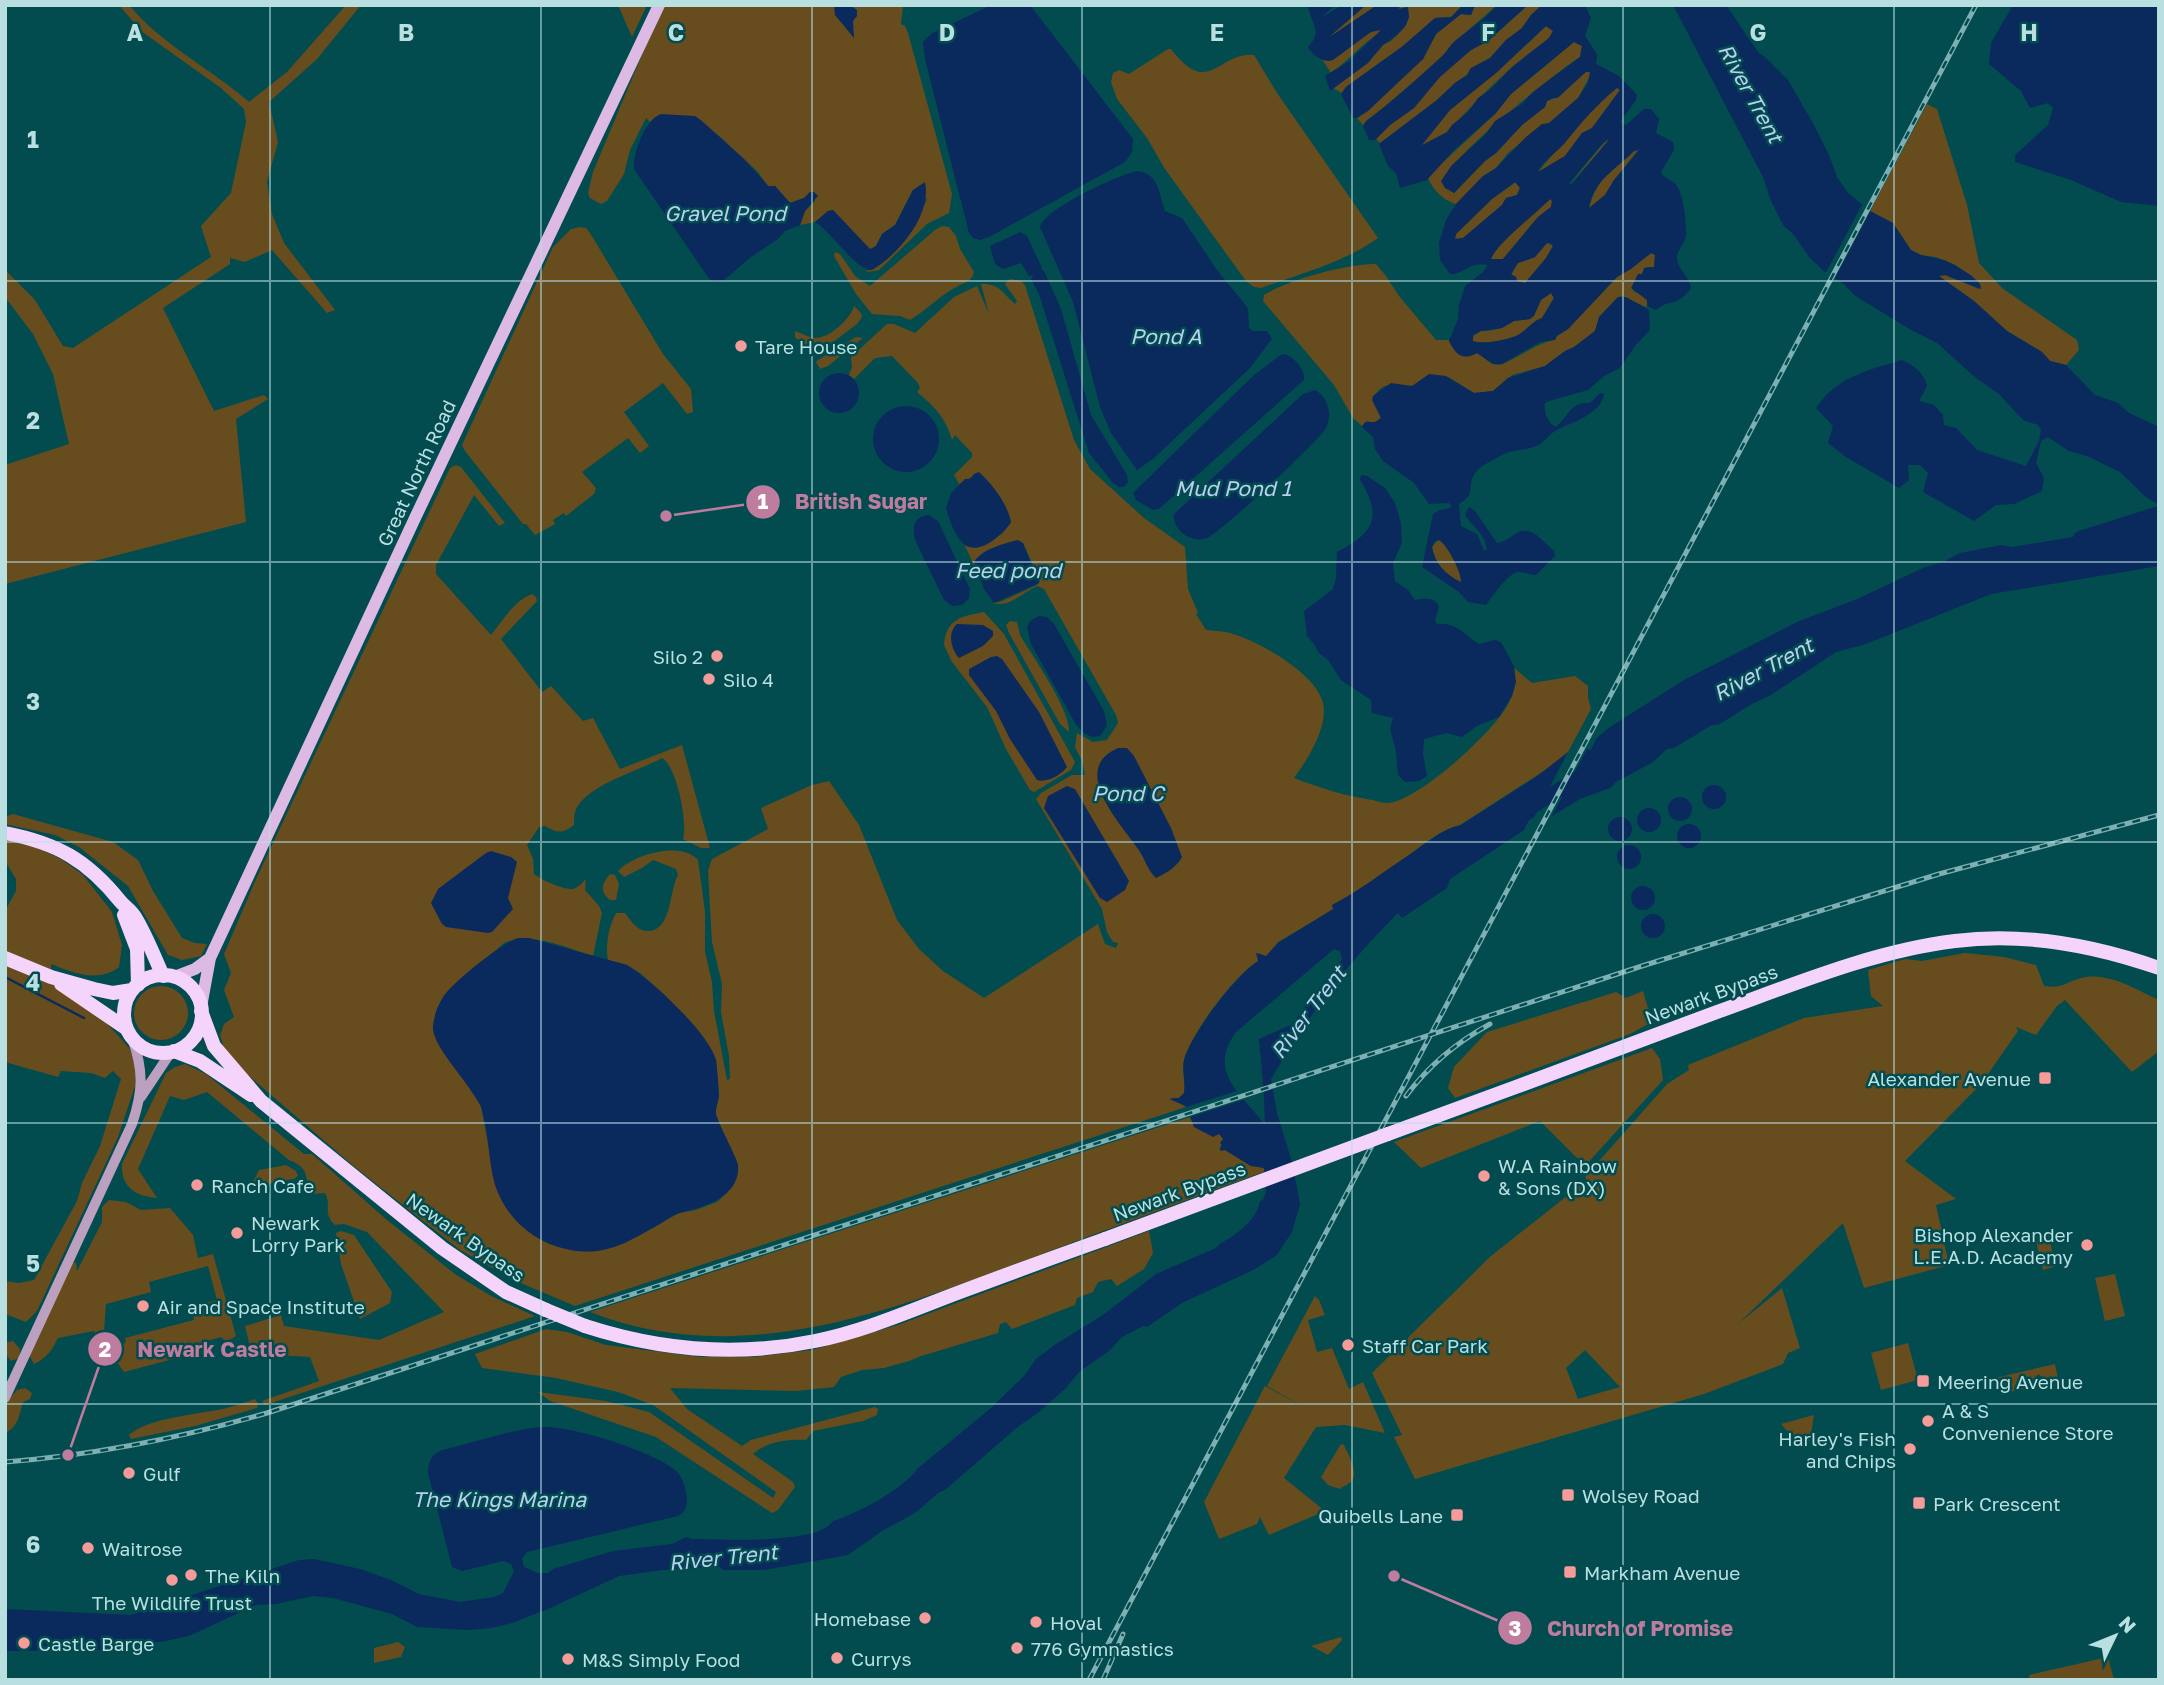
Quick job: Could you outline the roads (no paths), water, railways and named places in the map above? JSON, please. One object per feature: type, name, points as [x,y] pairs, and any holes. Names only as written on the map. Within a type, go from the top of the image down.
[{"type":"highway","points":[[5,833],[45,843],[75,858],[102,879],[133,913],[169,976],[191,988],[201,1009],[196,1035],[188,1044],[172,1052],[148,1050],[51,976]]},
{"type":"highway","points":[[121,902],[137,950],[135,987],[124,1009],[129,1034]]},
{"type":"highway","name":"Newark Bypass","points":[[172,1052],[200,1060],[261,1101],[388,1206],[462,1263],[506,1292],[585,1326],[632,1340],[698,1349],[753,1349],[815,1341],[898,1316],[1665,1032],[1880,956],[1917,946],[1958,940],[2053,941],[2122,955],[2159,968]]},
{"type":"highway","points":[[5,958],[51,976],[113,993],[135,987],[150,978],[169,976]]},
{"type":"highway","name":"Newark Bypass","points":[[201,1009],[214,1046],[261,1101]]},
{"type":"main road","name":"Great North Road","points":[[201,1009],[210,958],[659,5]]},
{"type":"main road","points":[[169,976],[195,969],[210,958]]},
{"type":"main road","points":[[129,1034],[141,1070],[141,1097]]},
{"type":"main road","points":[[5,1398],[122,1147],[141,1097],[172,1052]]},
{"type":"water","points":[[834,5],[850,5],[857,10],[853,21],[854,38],[835,15]]},
{"type":"water","points":[[991,5],[1030,5],[1133,139],[1132,152],[1125,162],[980,240],[969,233],[923,42],[931,34]]},
{"type":"water","points":[[1308,5],[1335,5],[1321,18],[1342,5],[1366,5],[1328,38],[1377,5],[1400,5],[1399,9],[1408,7],[1409,17],[1406,25],[1383,45],[1368,63],[1330,91],[1325,76],[1349,61],[1381,30],[1371,32],[1333,60],[1322,60],[1308,47],[1316,31]]},
{"type":"water","points":[[1463,5],[1475,5],[1471,15],[1461,14],[1436,34],[1423,59],[1368,111],[1353,118],[1341,94],[1346,87],[1403,46],[1435,18],[1451,17]]},
{"type":"water","points":[[1497,5],[1528,5],[1488,41],[1471,50],[1440,77],[1414,108],[1375,140],[1369,140],[1363,126],[1366,121],[1414,82],[1456,40]]},
{"type":"water","points":[[1542,5],[1585,5],[1591,18],[1585,36],[1597,54],[1596,64],[1619,76],[1637,95],[1621,121],[1622,124],[1626,125],[1644,109],[1651,109],[1659,119],[1656,133],[1673,142],[1674,150],[1661,172],[1675,183],[1681,196],[1686,234],[1677,259],[1691,288],[1682,298],[1656,310],[1647,306],[1647,300],[1631,288],[1644,268],[1654,267],[1655,255],[1651,253],[1617,277],[1555,340],[1540,342],[1502,364],[1493,364],[1477,353],[1460,355],[1449,341],[1458,319],[1465,286],[1488,265],[1471,266],[1450,274],[1440,260],[1439,243],[1446,220],[1456,204],[1482,177],[1496,168],[1526,137],[1542,124],[1549,123],[1578,98],[1588,83],[1590,72],[1586,72],[1557,98],[1547,101],[1545,107],[1522,125],[1454,193],[1445,188],[1441,181],[1452,165],[1485,135],[1495,121],[1522,104],[1533,92],[1580,57],[1582,46],[1574,42],[1511,94],[1495,114],[1454,150],[1427,180],[1400,188],[1396,173],[1388,166],[1379,144],[1437,100],[1467,75],[1471,68],[1490,58],[1506,40],[1522,28]],"holes":[[[1546,26],[1553,31],[1549,38],[1478,98],[1447,132],[1422,145],[1450,110],[1496,73]],[[1617,88],[1620,90],[1592,128],[1582,133],[1565,156],[1538,172]],[[1610,138],[1573,183],[1568,185],[1601,145]],[[1639,150],[1605,195],[1589,208],[1596,190],[1634,151]],[[1515,182],[1520,188],[1517,195],[1506,198],[1502,205],[1463,238],[1455,239],[1456,234],[1492,199]],[[1550,199],[1552,201],[1551,207],[1538,217],[1503,259],[1491,259],[1517,229]],[[1547,243],[1553,246],[1525,283],[1517,281],[1511,274],[1518,263],[1535,257]],[[1551,293],[1554,298],[1542,318],[1518,335],[1496,341],[1473,341],[1473,335],[1481,331],[1502,328],[1514,321],[1534,316],[1541,300]]]},
{"type":"water","points":[[1673,5],[1726,5],[1758,52],[1788,80],[1814,125],[1837,177],[1848,193],[1870,211],[1893,223],[1911,250],[1944,260],[1972,276],[1981,289],[1945,275],[1939,276],[1974,301],[2007,331],[2042,352],[2050,361],[2066,365],[2095,395],[2118,403],[2129,413],[2159,427],[2159,505],[2146,497],[2120,472],[2087,456],[2069,451],[2048,437],[2041,441],[2036,463],[2044,478],[2042,491],[2014,504],[1996,505],[1974,521],[1923,492],[1928,473],[1920,465],[1908,465],[1909,480],[1899,488],[1846,457],[1828,443],[1833,426],[1816,408],[1824,397],[1854,376],[1902,360],[1918,370],[1925,381],[1927,386],[1919,401],[1934,405],[1943,415],[1944,425],[1956,428],[1977,450],[2026,466],[2039,441],[2041,430],[2038,425],[2023,420],[1999,394],[1976,378],[1937,343],[1854,295],[1809,257],[1794,235],[1783,225],[1763,177]]},
{"type":"water","points":[[2013,5],[2159,5],[2159,206],[2121,202],[2071,180],[2015,162],[2015,155],[2048,125],[2053,108],[2048,103],[2030,108],[2021,91],[1989,64],[1991,43]]},
{"type":"water","name":"Gravel Pond","points":[[661,114],[695,116],[745,160],[768,186],[775,186],[790,203],[814,192],[818,196],[805,211],[800,225],[785,231],[724,280],[710,280],[634,169],[641,137],[655,117]]},
{"type":"water","name":"Pond A","points":[[1138,171],[1151,176],[1165,211],[1182,218],[1217,270],[1244,303],[1248,309],[1249,328],[1253,331],[1267,331],[1272,339],[1250,368],[1154,458],[1137,470],[1111,433],[1100,407],[1073,302],[1040,227],[1054,211],[1068,202],[1100,185]]},
{"type":"water","points":[[925,182],[923,207],[911,232],[893,254],[872,270],[866,269],[851,258],[815,222],[833,210],[870,249],[876,246],[882,234],[895,225],[913,190]]},
{"type":"water","points":[[1020,232],[1027,236],[1061,309],[1091,415],[1127,475],[1128,482],[1124,487],[1113,483],[1089,453],[1039,294],[1031,279],[1032,275],[1029,276],[1021,263],[1003,269],[995,264],[990,246]]},
{"type":"water","points":[[1618,297],[1626,297],[1649,310],[1650,330],[1620,368],[1604,376],[1588,390],[1545,403],[1545,413],[1556,427],[1574,407],[1590,403],[1600,393],[1604,394],[1602,401],[1591,413],[1555,431],[1538,445],[1506,453],[1484,465],[1472,478],[1468,497],[1459,504],[1461,526],[1477,534],[1484,551],[1487,549],[1484,539],[1465,515],[1469,507],[1475,511],[1497,543],[1519,532],[1529,531],[1554,551],[1555,556],[1536,575],[1519,572],[1510,576],[1486,605],[1468,602],[1459,592],[1422,567],[1433,514],[1450,508],[1451,505],[1429,504],[1414,483],[1383,461],[1375,449],[1373,437],[1362,427],[1365,422],[1375,422],[1381,418],[1372,400],[1373,396],[1391,383],[1412,386],[1429,374],[1446,376],[1474,393],[1493,391],[1508,378],[1545,366],[1574,347],[1595,331],[1599,317]],"holes":[[[1440,540],[1457,567],[1461,582],[1450,576],[1435,558],[1432,547],[1435,541]]]},
{"type":"water","points":[[1282,354],[1298,363],[1304,380],[1159,509],[1153,510],[1136,500],[1133,493],[1253,376]]},
{"type":"water","points":[[839,373],[847,374],[853,379],[858,385],[858,401],[853,407],[847,412],[839,413],[831,412],[825,407],[820,401],[819,393],[820,385],[825,379],[831,374]]},
{"type":"water","name":"Mud Pond 1","points":[[1315,390],[1323,397],[1329,412],[1328,423],[1320,436],[1216,532],[1201,539],[1184,534],[1176,525],[1174,514],[1303,394]]},
{"type":"water","points":[[912,406],[930,415],[937,426],[937,452],[930,463],[919,470],[900,472],[882,463],[875,452],[873,433],[882,415],[893,408]]},
{"type":"water","points":[[979,472],[999,495],[1011,522],[993,540],[975,548],[961,541],[946,508],[951,493],[965,479],[970,479]]},
{"type":"water","points":[[1361,475],[1385,488],[1395,503],[1401,524],[1402,543],[1393,563],[1395,581],[1408,590],[1415,600],[1428,599],[1437,604],[1437,624],[1455,627],[1479,644],[1495,640],[1501,642],[1514,666],[1516,682],[1512,696],[1499,717],[1477,726],[1462,737],[1446,733],[1424,739],[1423,753],[1427,776],[1419,781],[1405,782],[1398,775],[1396,751],[1390,729],[1393,718],[1372,713],[1371,700],[1341,680],[1307,636],[1304,611],[1333,589],[1337,552],[1359,538],[1371,523],[1371,504],[1360,480]]},
{"type":"water","points":[[929,515],[938,521],[970,589],[969,598],[962,605],[952,606],[944,600],[916,542],[916,521]]},
{"type":"water","points":[[2159,519],[2159,566],[1991,594],[1866,644],[1836,652],[1771,695],[1674,748],[1667,749],[1653,762],[1610,788],[1580,799],[1552,816],[1587,749],[1591,750],[1596,739],[1607,729],[1684,680],[1797,622],[1857,599],[1960,553],[2115,530]]},
{"type":"water","name":"Feed pond","points":[[1018,540],[1023,543],[1039,583],[994,603],[984,589],[974,562],[1000,545]]},
{"type":"water","points":[[1039,616],[1047,617],[1054,624],[1104,711],[1107,726],[1100,736],[1092,737],[1076,725],[1031,644],[1027,627],[1031,620]]},
{"type":"water","points":[[957,624],[983,625],[993,631],[993,636],[983,646],[959,658],[951,641]]},
{"type":"water","points":[[991,657],[1002,659],[1039,712],[1067,767],[1054,778],[1037,780],[1010,739],[996,711],[969,675],[969,669]]},
{"type":"water","name":"Pond C","points":[[1118,748],[1127,748],[1134,756],[1171,828],[1182,857],[1174,867],[1156,878],[1111,811],[1098,782],[1098,769],[1104,757]]},
{"type":"water","name":"The Kings Marina","points":[[1568,752],[1534,817],[1529,820],[1524,830],[1450,879],[1447,888],[1402,918],[1398,913],[1374,937],[1326,995],[1271,1079],[1300,1204],[1292,1232],[1277,1255],[1253,1270],[1182,1303],[1147,1327],[1143,1326],[1122,1337],[1109,1351],[1079,1372],[1066,1388],[1039,1412],[945,1490],[915,1513],[882,1531],[848,1555],[764,1570],[723,1570],[720,1567],[619,1576],[548,1609],[491,1628],[468,1630],[417,1627],[392,1614],[333,1598],[313,1596],[276,1604],[256,1605],[189,1636],[165,1641],[100,1650],[5,1651],[5,1609],[131,1615],[299,1560],[314,1559],[360,1569],[419,1594],[460,1602],[494,1597],[503,1593],[514,1571],[511,1564],[503,1561],[462,1571],[452,1567],[428,1473],[429,1465],[431,1458],[442,1450],[530,1428],[555,1427],[572,1430],[648,1455],[678,1473],[687,1500],[686,1507],[678,1516],[527,1552],[522,1559],[524,1567],[538,1573],[548,1573],[553,1569],[613,1551],[672,1544],[686,1537],[745,1540],[809,1534],[879,1500],[902,1484],[991,1408],[1025,1375],[1036,1359],[1103,1315],[1156,1274],[1216,1248],[1254,1216],[1266,1192],[1264,1168],[1251,1166],[1225,1150],[1220,1151],[1223,1139],[1219,1134],[1213,1137],[1194,1127],[1186,1106],[1169,1099],[1179,1098],[1184,1093],[1184,1060],[1195,1036],[1227,992],[1258,961],[1256,953],[1266,956],[1278,943],[1333,909],[1332,905],[1434,837],[1461,825],[1536,777]],"holes":[[[1334,949],[1340,951],[1342,959],[1291,1025],[1259,1039],[1265,1125],[1231,1083],[1226,1072],[1228,1047],[1236,1032]]]},
{"type":"water","points":[[1714,785],[1722,789],[1726,797],[1722,805],[1714,809],[1706,805],[1702,797],[1706,789]]},
{"type":"water","points":[[1067,786],[1075,789],[1129,881],[1125,890],[1107,902],[1100,898],[1044,808],[1048,796]]},
{"type":"water","points":[[1680,797],[1688,801],[1692,809],[1688,817],[1680,821],[1672,817],[1668,809],[1672,801]]},
{"type":"water","points":[[1649,808],[1657,812],[1661,820],[1657,828],[1649,832],[1641,828],[1637,820],[1641,812]]},
{"type":"water","points":[[1620,817],[1628,821],[1632,829],[1628,837],[1620,841],[1612,837],[1608,829],[1612,821]]},
{"type":"water","points":[[1689,824],[1697,828],[1701,836],[1697,844],[1689,848],[1681,844],[1677,836],[1681,828]]},
{"type":"water","points":[[1629,845],[1637,849],[1641,857],[1637,865],[1629,869],[1621,865],[1617,857],[1621,849]]},
{"type":"water","points":[[491,851],[511,857],[517,862],[508,898],[513,909],[492,932],[446,927],[431,903],[438,889]]},
{"type":"water","points":[[1643,886],[1651,890],[1655,898],[1651,906],[1643,910],[1635,906],[1631,898],[1635,890]]},
{"type":"water","points":[[1653,914],[1661,918],[1665,926],[1661,934],[1653,938],[1645,934],[1641,926],[1645,918]]},
{"type":"water","points":[[518,938],[529,938],[627,965],[664,995],[703,1036],[716,1060],[719,1097],[716,1115],[738,1165],[734,1184],[728,1192],[711,1203],[674,1215],[626,1242],[604,1250],[580,1251],[554,1246],[522,1227],[514,1218],[495,1185],[481,1107],[439,1045],[433,1026],[438,1006],[450,989],[490,955]]},
{"type":"waterway","name":"River Trent","points":[[2080,538],[2159,513]]},
{"type":"waterway","name":"River Trent","points":[[1527,810],[1584,774]]},
{"type":"waterway","points":[[5,977],[84,1018]]},
{"type":"railway","points":[[1089,1680],[1976,5]]},
{"type":"railway","points":[[5,1462],[138,1444],[267,1413],[1642,966],[1939,874],[2159,815]]},
{"type":"railway","points":[[1406,1096],[1444,1055],[1490,1024]]},
{"type":"railway","points":[[1103,1680],[1123,1634]]},
{"type":"place","name":"Tare House","points":[[741,346]]},
{"type":"place","name":"British Sugar","points":[[666,516]]},
{"type":"place","name":"Silo 2","points":[[717,656]]},
{"type":"place","name":"Silo 4","points":[[709,679]]},
{"type":"place","name":"Alexander Avenue","points":[[2045,1078]]},
{"type":"place","name":"W.A Rainbow & Sons (DX)","points":[[1484,1176]]},
{"type":"place","name":"Ranch Cafe","points":[[197,1185]]},
{"type":"place","name":"Newark Lorry Park","points":[[237,1233]]},
{"type":"place","name":"Bishop Alexander L.E.A.D. Academy","points":[[2087,1245]]},
{"type":"place","name":"Air and Space Institute","points":[[143,1306]]},
{"type":"place","name":"Staff Car Park","points":[[1348,1345]]},
{"type":"place","name":"Meering Avenue","points":[[1923,1381]]},
{"type":"place","name":"A & S Convenience Store","points":[[1928,1421]]},
{"type":"place","name":"Harley's Fish and Chips","points":[[1910,1449]]},
{"type":"place","name":"Newark Castle","points":[[68,1455]]},
{"type":"place","name":"Gulf","points":[[129,1473]]},
{"type":"place","name":"Wolsey Road","points":[[1568,1495]]},
{"type":"place","name":"Park Crescent","points":[[1919,1503]]},
{"type":"place","name":"Quibells Lane","points":[[1457,1515]]},
{"type":"place","name":"Waitrose","points":[[88,1548]]},
{"type":"place","name":"Markham Avenue","points":[[1570,1572]]},
{"type":"place","name":"The Kiln","points":[[191,1575]]},
{"type":"place","name":"Church of Promise","points":[[1394,1576]]},
{"type":"place","name":"The Wildlife Trust","points":[[172,1580]]},
{"type":"place","name":"Homebase","points":[[925,1618]]},
{"type":"place","name":"Hoval","points":[[1036,1622]]},
{"type":"place","name":"Castle Barge","points":[[24,1643]]},
{"type":"place","name":"776 Gymnastics","points":[[1017,1648]]},
{"type":"place","name":"Currys","points":[[837,1658]]},
{"type":"place","name":"M&S Simply Food","points":[[568,1659]]}]
